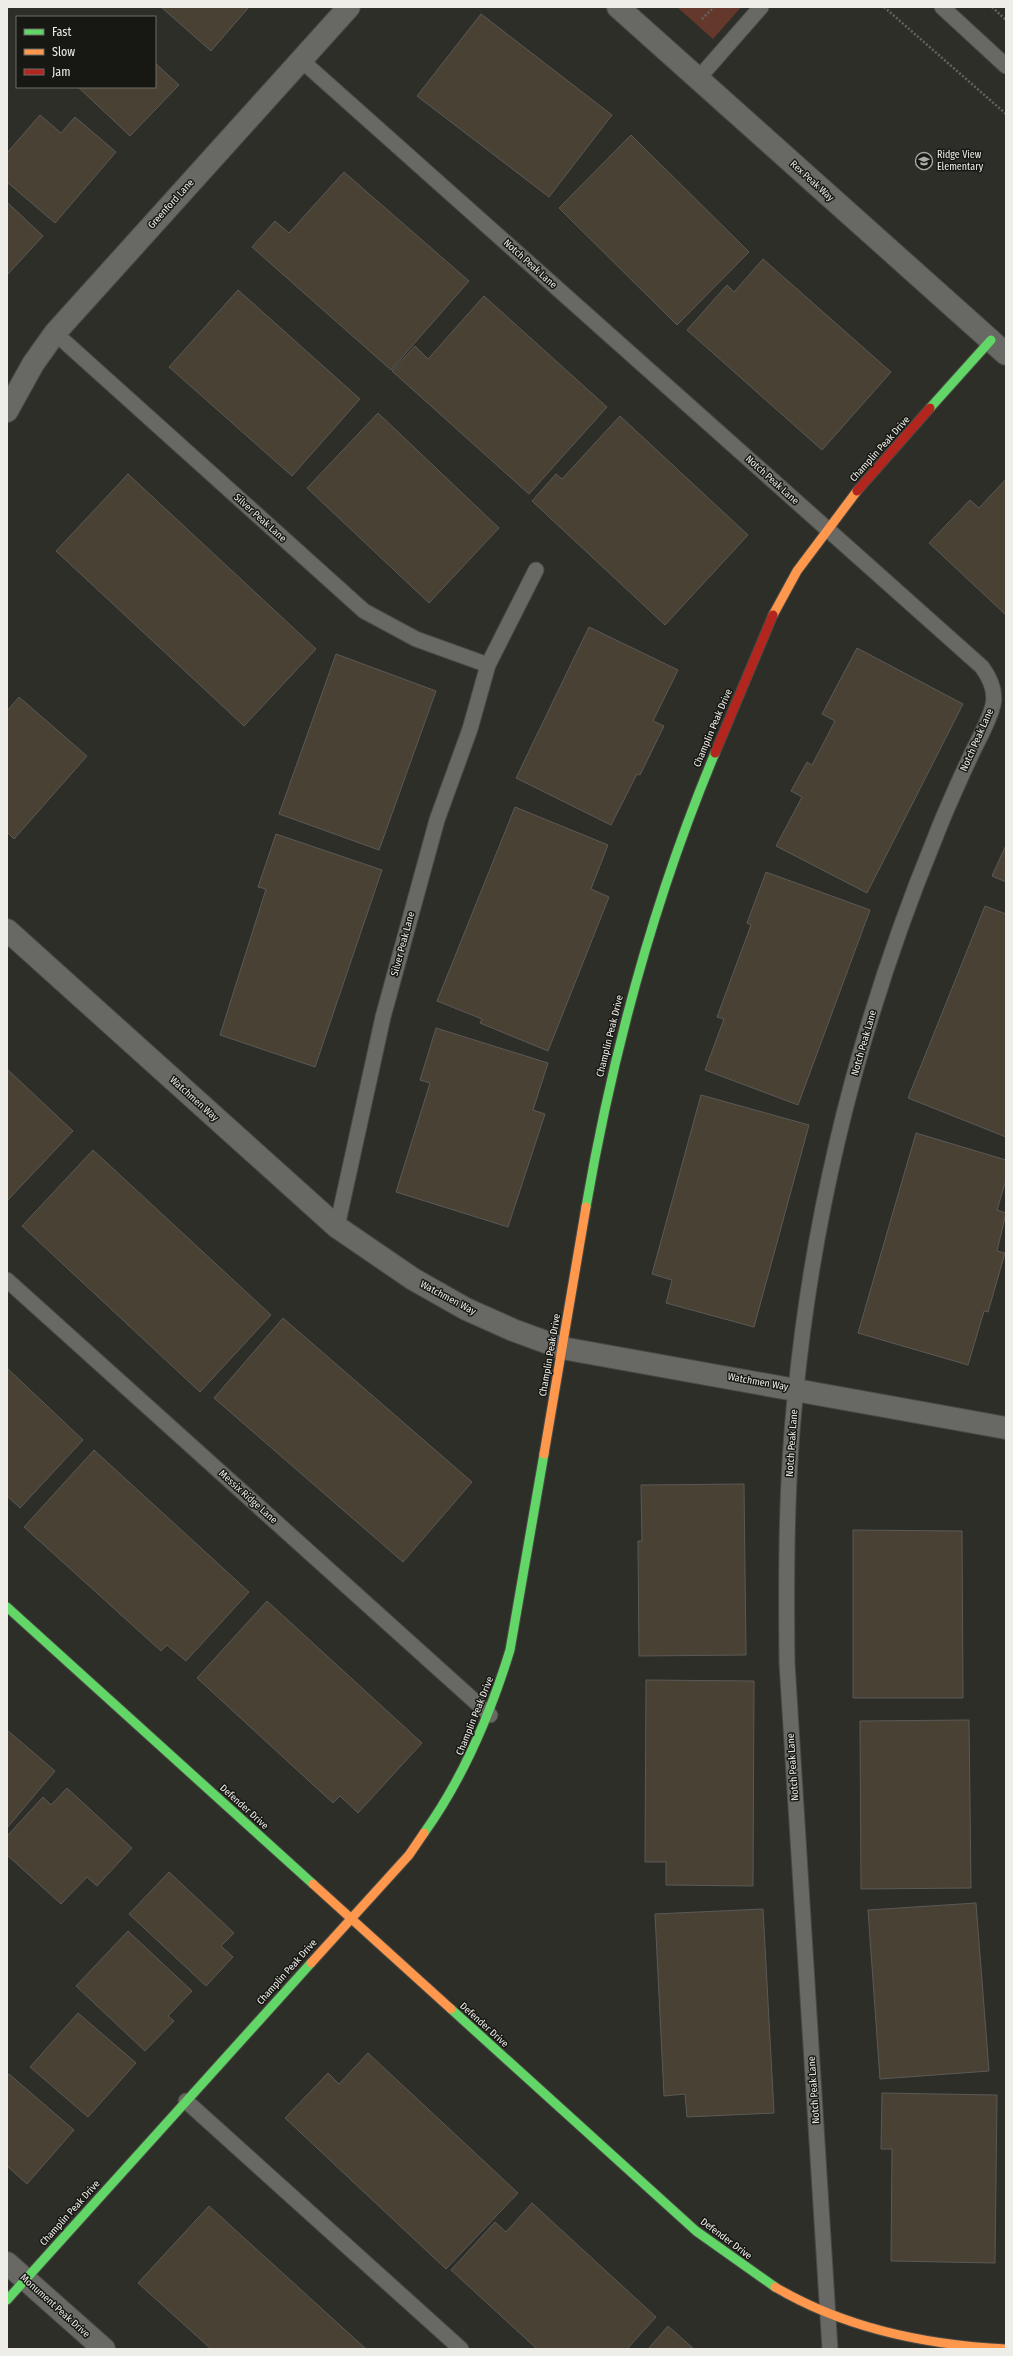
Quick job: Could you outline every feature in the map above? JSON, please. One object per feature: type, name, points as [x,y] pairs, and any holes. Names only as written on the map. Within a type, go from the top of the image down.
[{"type":"street","name":"Greenford Lane","points":[[7,411],[33,364],[55,333],[349,7]]},
{"type":"street","name":"Rex Peak Way","points":[[618,7],[697,80],[998,347]]},
{"type":"street","name":"Champlin Peak Drive","points":[[7,2300],[408,1855],[436,1818],[460,1779],[490,1715],[510,1650],[595,1154],[615,1057],[641,960],[662,891],[686,822],[771,620],[797,571],[849,500],[998,347]]},
{"type":"street","name":"Watchmen Way","points":[[7,930],[337,1227],[413,1279],[466,1309],[512,1330],[562,1348],[1006,1428]]},
{"type":"street","name":"Defender Drive","points":[[7,1607],[696,2231],[780,2290],[828,2314],[896,2335],[938,2344],[1006,2349]]},
{"type":"street","name":"Monument Peak Drive","points":[[7,2263],[104,2349]]},
{"type":"lane","points":[[697,80],[761,7]]},
{"type":"lane","points":[[942,7],[1006,66]]},
{"type":"lane","name":"Notch Peak Lane","points":[[301,60],[982,667],[989,676],[992,688],[993,703],[918,878],[889,959],[864,1038],[825,1199],[808,1294],[796,1389],[789,1474],[786,1559],[787,1663],[830,2349]]},
{"type":"lane","name":"Silver Peak Lane","points":[[55,333],[364,611],[416,639],[488,665]]},
{"type":"lane","name":"Silver Peak Lane","points":[[337,1227],[383,1017],[437,820],[470,729],[488,665],[536,570]]},
{"type":"lane","name":"Messix Ridge Lane","points":[[7,1280],[490,1715]]},
{"type":"lane","points":[[186,2101],[461,2349]]},
{"type":"path","points":[[702,19],[714,7]]},
{"type":"path","points":[[884,7],[1006,114]]},
{"type":"path","points":[[992,7],[1006,20]]},
{"type":"shaded area","points":[[677,7],[741,7],[713,39]]},
{"type":"building","points":[[161,7],[249,7],[211,51]]},
{"type":"building","points":[[481,14],[612,115],[549,197],[417,96]]},
{"type":"building","points":[[156,64],[179,85],[130,136],[79,88],[156,88]]},
{"type":"building","points":[[40,115],[61,133],[75,117],[116,152],[55,223],[7,182],[7,153]]},
{"type":"building","points":[[631,135],[749,252],[677,325],[559,208]]},
{"type":"building","points":[[344,172],[469,281],[391,370],[252,247],[275,221],[289,233]]},
{"type":"building","points":[[7,202],[43,236],[7,275]]},
{"type":"building","points":[[763,259],[891,372],[822,450],[687,330],[727,285],[734,292]]},
{"type":"building","points":[[238,290],[360,399],[292,476],[169,367]]},
{"type":"building","points":[[484,296],[607,407],[529,494],[392,371],[415,346],[428,359]]},
{"type":"building","points":[[378,413],[499,528],[429,603],[307,488]]},
{"type":"building","points":[[620,416],[748,535],[665,625],[532,501],[556,474],[562,479]]},
{"type":"building","points":[[128,474],[316,649],[244,726],[56,551]]},
{"type":"building","points":[[1006,479],[1006,615],[929,543],[970,500],[979,508]]},
{"type":"building","points":[[589,627],[678,670],[653,721],[664,726],[640,775],[637,774],[611,825],[516,778]]},
{"type":"building","points":[[857,648],[963,704],[867,893],[776,846],[802,797],[791,791],[807,762],[812,765],[835,721],[822,714]]},
{"type":"building","points":[[336,654],[436,691],[379,850],[279,814]]},
{"type":"building","points":[[19,697],[87,756],[14,839],[7,832],[7,711]]},
{"type":"building","points":[[515,807],[608,845],[591,889],[609,897],[548,1051],[480,1023],[482,1019],[437,1001]]},
{"type":"building","points":[[276,834],[382,870],[315,1067],[220,1035],[266,889],[258,887]]},
{"type":"building","points":[[1006,845],[1006,882],[992,876]]},
{"type":"building","points":[[766,872],[870,910],[798,1105],[705,1070],[724,1019],[717,1017],[751,925],[747,923]]},
{"type":"building","points":[[985,906],[1006,914],[1006,1137],[908,1098]]},
{"type":"building","points":[[436,1028],[548,1063],[533,1110],[545,1114],[508,1227],[396,1192],[430,1083],[420,1080]]},
{"type":"building","points":[[7,1069],[73,1131],[7,1201]]},
{"type":"building","points":[[701,1095],[809,1125],[754,1327],[666,1303],[672,1280],[652,1274]]},
{"type":"building","points":[[916,1133],[1006,1160],[1006,1180],[997,1210],[1006,1213],[997,1251],[1005,1253],[988,1312],[984,1311],[968,1365],[858,1333]]},
{"type":"building","points":[[93,1150],[271,1315],[200,1392],[22,1226]]},
{"type":"building","points":[[283,1318],[472,1482],[403,1562],[214,1398]]},
{"type":"building","points":[[7,1368],[83,1440],[20,1508],[7,1496]]},
{"type":"building","points":[[94,1450],[249,1592],[186,1661],[167,1645],[161,1651],[24,1527]]},
{"type":"building","points":[[744,1484],[746,1655],[639,1656],[638,1541],[642,1541],[641,1485]]},
{"type":"building","points":[[853,1530],[962,1531],[963,1698],[853,1698]]},
{"type":"building","points":[[267,1601],[422,1743],[358,1813],[340,1796],[333,1803],[197,1678]]},
{"type":"building","points":[[646,1680],[754,1681],[753,1886],[666,1885],[666,1862],[645,1862]]},
{"type":"building","points":[[969,1720],[971,1888],[861,1889],[860,1721]]},
{"type":"building","points":[[7,1730],[55,1771],[7,1828]]},
{"type":"building","points":[[67,1788],[132,1848],[97,1886],[87,1877],[61,1904],[7,1855],[7,1836],[43,1797],[51,1805]]},
{"type":"building","points":[[169,1872],[234,1933],[221,1946],[233,1957],[206,1986],[129,1914]]},
{"type":"building","points":[[976,1903],[989,2071],[880,2079],[868,1910]]},
{"type":"building","points":[[763,1909],[774,2113],[687,2117],[685,2094],[664,2096],[655,1914]]},
{"type":"building","points":[[128,1931],[192,1991],[168,2016],[174,2021],[145,2051],[76,1986]]},
{"type":"building","points":[[78,2013],[136,2063],[88,2117],[30,2067]]},
{"type":"building","points":[[368,2053],[518,2193],[446,2269],[285,2118],[328,2073],[339,2084]]},
{"type":"building","points":[[9,2074],[74,2130],[27,2184],[7,2166],[7,2076]]},
{"type":"building","points":[[882,2093],[997,2095],[995,2263],[891,2261],[892,2149],[881,2149]]},
{"type":"building","points":[[532,2203],[656,2317],[627,2349],[537,2349],[451,2270],[495,2222],[506,2232]]},
{"type":"building","points":[[209,2206],[366,2349],[211,2349],[138,2283]]},
{"type":"building","points":[[668,2326],[694,2349],[648,2349]]},
{"type":"traffic: fast","points":[[930,408],[991,340]]},
{"type":"traffic: fast","points":[[586,1207],[609,1091],[638,976],[654,920],[673,864],[715,753]]},
{"type":"traffic: fast","points":[[424,1833],[452,1790],[464,1768],[485,1722],[510,1650],[544,1454]]},
{"type":"traffic: fast","points":[[7,1607],[313,1884]]},
{"type":"traffic: fast","points":[[7,2300],[311,1963]]},
{"type":"traffic: fast","points":[[451,2009],[696,2231],[775,2287]]},
{"type":"traffic: slow","points":[[773,615],[797,571],[857,491]]},
{"type":"traffic: slow","points":[[544,1454],[586,1207]]},
{"type":"traffic: slow","points":[[311,1963],[409,1855],[424,1833]]},
{"type":"traffic: slow","points":[[313,1884],[451,2009]]},
{"type":"traffic: slow","points":[[775,2287],[802,2302],[830,2314],[887,2332],[946,2344],[1006,2349]]},
{"type":"traffic: jam","points":[[857,491],[930,408]]},
{"type":"traffic: jam","points":[[715,753],[773,615]]},
{"type":"place","name":"Ridge View Elementary","points":[[924,161]]}]
